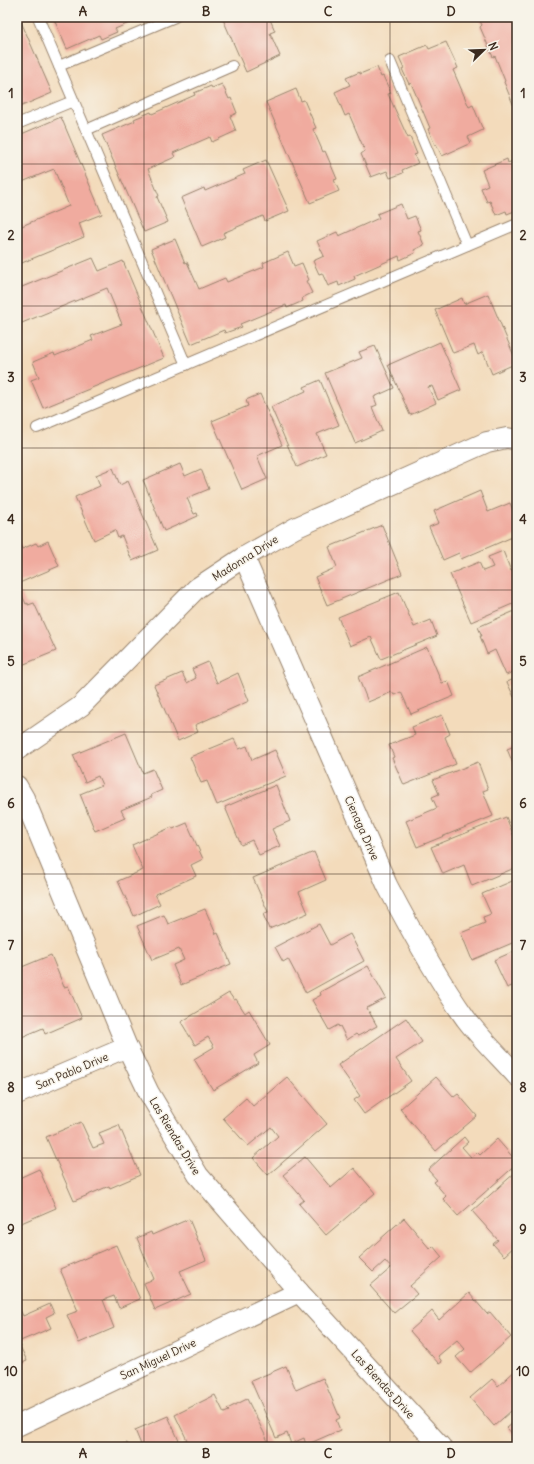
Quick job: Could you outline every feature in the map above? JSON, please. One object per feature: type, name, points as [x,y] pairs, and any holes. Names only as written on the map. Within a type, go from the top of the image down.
[{"type":"street","name":"Madonna Drive","points":[[17,750],[81,706],[197,588],[244,557],[294,528],[487,442],[507,438],[517,440]]},
{"type":"street","name":"Cienaga Drive","points":[[244,557],[387,885],[439,980],[467,1020],[517,1076]]},
{"type":"street","name":"Las Riendas Drive","points":[[17,786],[24,798],[127,1047],[149,1092],[198,1175],[299,1292],[441,1447]]},
{"type":"street","name":"San Pablo Drive","points":[[17,1094],[127,1047]]},
{"type":"street","name":"San Miguel Drive","points":[[17,1426],[299,1292]]},
{"type":"lane","points":[[38,17],[186,365]]},
{"type":"lane","points":[[59,66],[175,17]]},
{"type":"lane","points":[[390,61],[467,245]]},
{"type":"lane","points":[[86,130],[232,66]]},
{"type":"lane","points":[[17,124],[73,100]]},
{"type":"lane","points":[[37,428],[517,224]]},
{"type":"building","points":[[17,17],[19,17],[52,93],[17,108]]},
{"type":"building","points":[[53,17],[143,17],[115,29],[117,32],[101,39],[99,35],[67,49]]},
{"type":"building","points":[[222,17],[269,17],[275,31],[270,33],[280,56],[246,72]]},
{"type":"building","points":[[478,17],[517,17],[517,114],[495,56],[493,57],[480,27],[482,25]]},
{"type":"building","points":[[446,42],[458,68],[453,70],[469,107],[473,105],[483,130],[468,137],[471,143],[442,156],[428,129],[430,128],[411,83],[409,84],[402,69],[404,68],[399,57],[427,45],[429,49]]},
{"type":"building","points":[[377,67],[381,77],[383,76],[391,93],[388,94],[417,154],[414,155],[418,163],[402,170],[403,173],[390,178],[387,171],[371,177],[361,154],[365,151],[349,114],[345,116],[335,92],[350,85],[346,78]]},
{"type":"building","points":[[222,84],[229,99],[231,98],[237,113],[230,116],[236,131],[212,142],[210,137],[173,153],[175,157],[148,169],[159,196],[157,197],[168,222],[144,232],[102,135],[135,121],[134,119],[151,112],[152,114],[195,95],[194,93],[211,86],[212,88]]},
{"type":"building","points":[[296,89],[301,101],[304,100],[316,128],[313,129],[323,152],[325,151],[337,179],[334,180],[339,191],[310,203],[266,102]]},
{"type":"building","points":[[61,117],[102,214],[79,223],[84,237],[17,265],[17,228],[69,206],[54,169],[17,184],[17,136]]},
{"type":"building","points":[[507,159],[508,163],[517,159],[517,210],[507,214],[506,211],[496,215],[490,201],[487,202],[481,188],[488,185],[482,170]]},
{"type":"building","points":[[266,160],[289,211],[265,221],[263,216],[223,233],[225,237],[202,247],[181,198],[204,188],[205,191],[245,174],[243,170]]},
{"type":"building","points":[[401,204],[407,219],[415,216],[421,230],[418,231],[424,245],[414,250],[415,253],[400,260],[399,256],[354,276],[355,279],[339,286],[338,282],[328,286],[322,273],[319,274],[313,261],[324,256],[317,241],[337,232],[339,236],[379,218],[377,214]]},
{"type":"building","points":[[175,239],[185,263],[187,262],[199,289],[225,278],[227,282],[264,267],[263,263],[288,252],[294,266],[302,263],[309,280],[306,281],[312,293],[302,298],[303,301],[287,308],[286,305],[240,324],[242,327],[225,333],[224,330],[191,344],[151,249]]},
{"type":"building","points":[[93,258],[99,271],[123,261],[164,358],[43,408],[31,380],[39,377],[33,362],[54,353],[55,356],[93,340],[91,336],[122,324],[107,288],[17,325],[17,289]]},
{"type":"building","points":[[488,294],[517,363],[492,374],[483,352],[478,355],[474,345],[453,353],[435,310],[462,298],[464,304]]},
{"type":"building","points":[[440,342],[461,390],[438,400],[432,386],[428,387],[436,403],[410,415],[388,365]]},
{"type":"building","points":[[375,346],[394,388],[374,397],[377,405],[372,407],[382,431],[355,443],[325,373],[362,358],[359,352]]},
{"type":"building","points":[[320,380],[339,425],[317,434],[326,454],[297,467],[271,407],[306,391],[304,387]]},
{"type":"building","points":[[260,394],[282,445],[257,456],[267,479],[242,490],[212,421],[248,406],[246,400]]},
{"type":"building","points":[[180,464],[185,476],[201,469],[209,489],[187,498],[194,514],[197,513],[198,516],[164,531],[143,480]]},
{"type":"building","points":[[113,468],[120,485],[128,481],[158,550],[132,561],[122,536],[118,538],[115,530],[94,540],[75,497],[100,486],[96,475]]},
{"type":"building","points":[[480,491],[488,512],[510,503],[517,521],[517,535],[461,559],[459,553],[443,560],[429,527],[439,523],[434,511]]},
{"type":"building","points":[[382,525],[402,574],[327,605],[315,577],[337,567],[329,547]]},
{"type":"building","points":[[17,538],[22,549],[36,543],[38,546],[48,541],[59,566],[17,584]]},
{"type":"building","points":[[503,551],[511,571],[517,569],[517,602],[471,622],[450,574],[479,562],[483,571],[493,567],[488,557]]},
{"type":"building","points":[[399,592],[414,627],[431,620],[437,636],[381,659],[371,637],[350,646],[338,617]]},
{"type":"building","points":[[21,593],[26,604],[28,603],[28,605],[34,603],[56,651],[22,665],[17,653],[17,595]]},
{"type":"building","points":[[517,610],[517,670],[506,675],[495,650],[487,654],[478,627]]},
{"type":"building","points":[[427,647],[442,683],[448,681],[454,696],[411,714],[401,692],[394,695],[392,692],[368,702],[358,677]]},
{"type":"building","points":[[208,662],[217,683],[238,673],[249,701],[195,725],[198,732],[178,741],[154,685],[182,673],[187,683],[196,678],[192,669]]},
{"type":"building","points":[[517,678],[517,696],[514,697],[507,682]]},
{"type":"building","points":[[442,715],[450,734],[445,737],[456,764],[404,785],[392,758],[394,757],[389,745],[415,735],[412,727]]},
{"type":"building","points":[[126,733],[143,773],[153,769],[162,790],[151,795],[152,797],[121,810],[125,818],[95,831],[80,794],[102,785],[98,776],[85,782],[73,755]]},
{"type":"building","points":[[234,739],[239,749],[247,746],[252,760],[275,750],[286,776],[217,805],[207,781],[201,783],[190,757]]},
{"type":"building","points":[[517,745],[517,773],[507,749]]},
{"type":"building","points":[[478,762],[488,789],[483,791],[493,816],[417,847],[406,821],[437,808],[432,797],[439,794],[433,780]]},
{"type":"building","points":[[276,785],[290,821],[272,829],[280,846],[259,855],[252,840],[241,845],[225,807]]},
{"type":"building","points":[[506,817],[517,844],[517,867],[472,886],[464,865],[443,874],[431,847]]},
{"type":"building","points":[[187,823],[203,859],[191,865],[196,876],[155,894],[160,904],[134,916],[118,881],[143,870],[132,845],[172,827],[173,829]]},
{"type":"building","points":[[314,852],[326,880],[299,892],[308,913],[269,929],[263,914],[268,912],[253,878]]},
{"type":"building","points":[[517,879],[517,941],[472,960],[461,933],[485,923],[483,917],[491,914],[482,894]]},
{"type":"building","points":[[205,909],[216,934],[218,933],[231,964],[181,985],[173,965],[184,960],[179,949],[152,960],[137,926],[164,915],[168,924]]},
{"type":"building","points":[[319,924],[330,945],[350,934],[364,961],[306,993],[288,959],[283,962],[275,947]]},
{"type":"building","points":[[517,950],[517,984],[507,988],[494,960]]},
{"type":"building","points":[[51,955],[64,987],[68,986],[82,1018],[45,1034],[43,1028],[17,1039],[17,969]]},
{"type":"building","points":[[368,966],[386,998],[367,1008],[377,1026],[358,1036],[356,1034],[347,1040],[340,1026],[339,1027],[338,1025],[329,1030],[312,1000],[321,995],[320,992]]},
{"type":"building","points":[[229,993],[234,1000],[236,999],[245,1013],[249,1010],[270,1045],[254,1055],[258,1063],[213,1090],[194,1059],[214,1047],[208,1037],[195,1045],[181,1022]]},
{"type":"building","points":[[406,1018],[422,1042],[396,1059],[411,1081],[364,1114],[354,1100],[360,1096],[338,1065]]},
{"type":"building","points":[[287,1077],[327,1124],[268,1175],[253,1158],[278,1136],[271,1127],[248,1146],[223,1118],[246,1098],[253,1106]]},
{"type":"building","points":[[436,1077],[454,1097],[458,1094],[477,1116],[436,1151],[400,1109]]},
{"type":"building","points":[[81,1122],[93,1148],[104,1144],[99,1133],[119,1125],[140,1175],[74,1201],[46,1137]]},
{"type":"building","points":[[464,1137],[468,1142],[462,1147],[471,1157],[477,1152],[480,1155],[497,1139],[517,1162],[517,1164],[458,1216],[443,1199],[446,1196],[434,1182],[437,1180],[428,1170]]},
{"type":"building","points":[[305,1157],[331,1188],[354,1168],[375,1193],[326,1235],[299,1204],[304,1200],[283,1175]]},
{"type":"building","points":[[39,1169],[56,1208],[19,1224],[21,1227],[17,1229],[17,1179]]},
{"type":"building","points":[[517,1171],[517,1244],[504,1256],[493,1244],[498,1240],[472,1211]]},
{"type":"building","points":[[404,1218],[430,1249],[433,1246],[442,1257],[410,1286],[417,1294],[394,1313],[370,1286],[391,1268],[385,1261],[373,1272],[359,1258]]},
{"type":"building","points":[[189,1219],[206,1260],[180,1271],[191,1294],[155,1310],[144,1283],[154,1279],[137,1238],[151,1232],[152,1235]]},
{"type":"building","points":[[116,1245],[140,1299],[119,1308],[114,1296],[103,1300],[114,1328],[79,1343],[67,1315],[78,1311],[60,1269]]},
{"type":"building","points":[[517,1262],[517,1270],[513,1265]]},
{"type":"building","points":[[469,1293],[487,1314],[490,1312],[511,1337],[470,1373],[456,1357],[465,1349],[457,1340],[438,1356],[442,1362],[439,1364],[410,1331],[432,1311],[439,1320]]},
{"type":"building","points":[[50,1304],[54,1313],[46,1317],[51,1328],[18,1342],[27,1361],[17,1365],[17,1305],[23,1316]]},
{"type":"building","points":[[286,1366],[296,1390],[323,1378],[340,1418],[336,1420],[340,1430],[306,1445],[304,1438],[291,1444],[287,1433],[276,1438],[251,1381]]},
{"type":"building","points":[[517,1369],[517,1417],[511,1411],[494,1426],[470,1398],[492,1379],[498,1386]]},
{"type":"building","points":[[215,1395],[224,1413],[229,1411],[227,1409],[247,1399],[271,1447],[186,1447],[183,1441],[187,1440],[175,1415]]},
{"type":"building","points":[[168,1416],[180,1443],[171,1447],[142,1447],[135,1430]]},
{"type":"building","points":[[517,1420],[517,1439],[507,1428]]},
{"type":"building","points":[[127,1443],[129,1447],[116,1447]]}]
